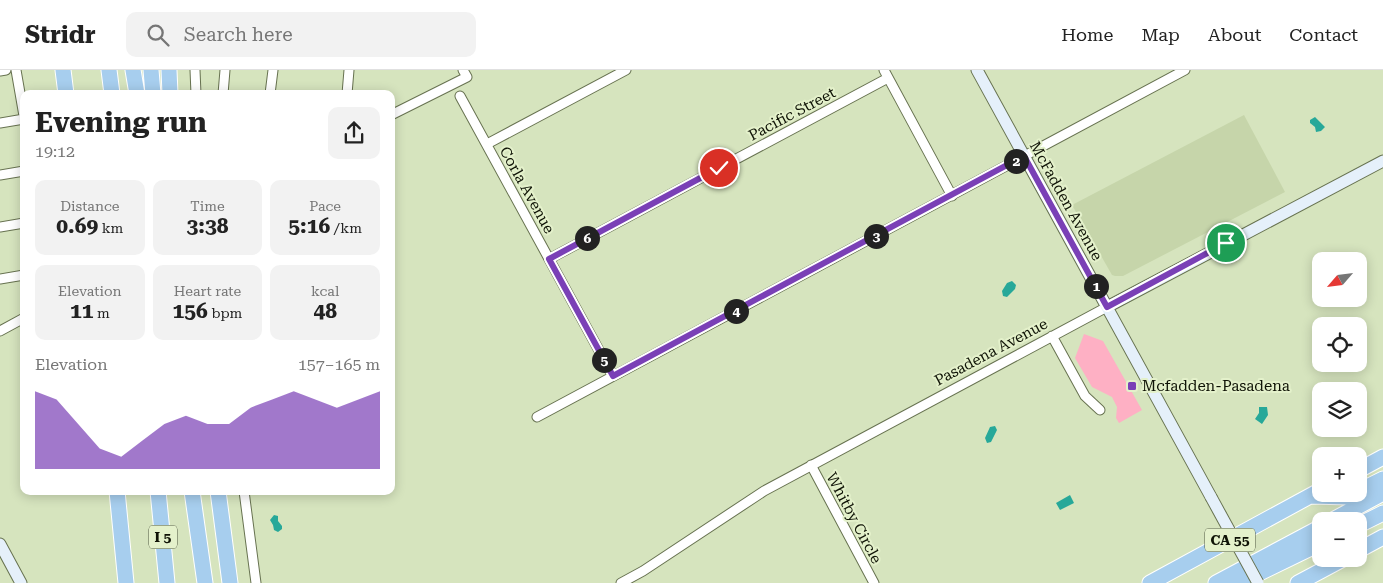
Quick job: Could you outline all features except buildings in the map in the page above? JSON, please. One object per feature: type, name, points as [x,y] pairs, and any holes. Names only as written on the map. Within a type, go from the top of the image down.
[{"type":"highway","points":[[62,70],[65,90]]},
{"type":"highway","points":[[109,70],[112,90]]},
{"type":"highway","points":[[133,70],[136,90]]},
{"type":"highway","points":[[151,70],[153,90]]},
{"type":"highway","points":[[169,70],[170,90]]},
{"type":"highway","points":[[1367,466],[1383,457]]},
{"type":"highway","points":[[1367,488],[1383,479]]},
{"type":"highway","points":[[1348,512],[1383,493]]},
{"type":"highway","points":[[117,495],[126,583]]},
{"type":"highway","name":"I 5","points":[[158,495],[167,583]]},
{"type":"highway","points":[[193,495],[205,583]]},
{"type":"highway","points":[[219,495],[230,583]]},
{"type":"highway","name":"CA 55","points":[[1150,583],[1312,495]]},
{"type":"highway","points":[[1367,521],[1383,513]]},
{"type":"highway","points":[[1216,583],[1312,532]]},
{"type":"highway","points":[[1367,546],[1383,537]]},
{"type":"highway","points":[[1240,583],[1312,548]]},
{"type":"highway","points":[[164,549],[177,583]]},
{"type":"highway","points":[[1298,583],[1328,567]]},
{"type":"main road","name":"McFadden Avenue","points":[[977,70],[1258,583]]},
{"type":"main road","name":"Pasadena Avenue","points":[[1107,307],[1383,161]]},
{"type":"main road","points":[[0,544],[21,583]]},
{"type":"street","points":[[0,71],[6,70]]},
{"type":"street","points":[[16,70],[20,94]]},
{"type":"street","points":[[195,70],[196,90]]},
{"type":"street","points":[[223,90],[225,70]]},
{"type":"street","points":[[270,90],[273,70]]},
{"type":"street","points":[[347,90],[349,70]]},
{"type":"street","points":[[487,144],[626,70]]},
{"type":"street","points":[[537,417],[1185,70]]},
{"type":"street","points":[[395,113],[465,73]]},
{"type":"street","points":[[886,74],[952,196]]},
{"type":"street","name":"Pacific Street","points":[[549,259],[886,74]]},
{"type":"street","name":"Corla Avenue","points":[[460,96],[613,376]]},
{"type":"street","points":[[0,123],[20,119]]},
{"type":"street","points":[[0,175],[20,172]]},
{"type":"street","points":[[0,227],[20,224]]},
{"type":"street","points":[[0,279],[20,276]]},
{"type":"street","name":"Pasadena Avenue","points":[[621,583],[664,557],[746,501],[1107,307]]},
{"type":"street","points":[[0,331],[20,320]]},
{"type":"street","points":[[1052,336],[1085,396],[1100,410]]},
{"type":"street","name":"Whitby Circle","points":[[811,465],[874,583]]},
{"type":"street","points":[[245,495],[256,583]]},
{"type":"shaded area","points":[[1244,115],[1285,192],[1123,276],[1112,275],[1072,205]]},
{"type":"shaded area","points":[[1084,334],[1103,341],[1142,410],[1119,423],[1116,418],[1117,407],[1112,397],[1092,387],[1075,358]]},
{"type":"water","points":[[1315,117],[1325,127],[1321,131],[1316,132],[1315,127],[1310,123],[1310,120]]},
{"type":"water","points":[[1012,281],[1016,285],[1015,289],[1007,297],[1003,296],[1002,291],[1007,283]]},
{"type":"water","points":[[1259,407],[1267,407],[1268,415],[1262,424],[1255,419],[1259,413]]},
{"type":"water","points":[[995,426],[997,430],[991,442],[987,443],[985,438],[990,427]]},
{"type":"water","points":[[1070,495],[1074,503],[1060,510],[1056,503]]},
{"type":"water","points":[[274,515],[278,516],[278,521],[282,526],[282,529],[278,532],[274,530],[270,520]]},
{"type":"place","name":"Mcfadden-Pasadena","points":[[1132,386]]},
{"type":"route","points":[[719,168],[549,259],[613,376],[1024,156],[1107,307],[1226,243]]}]
